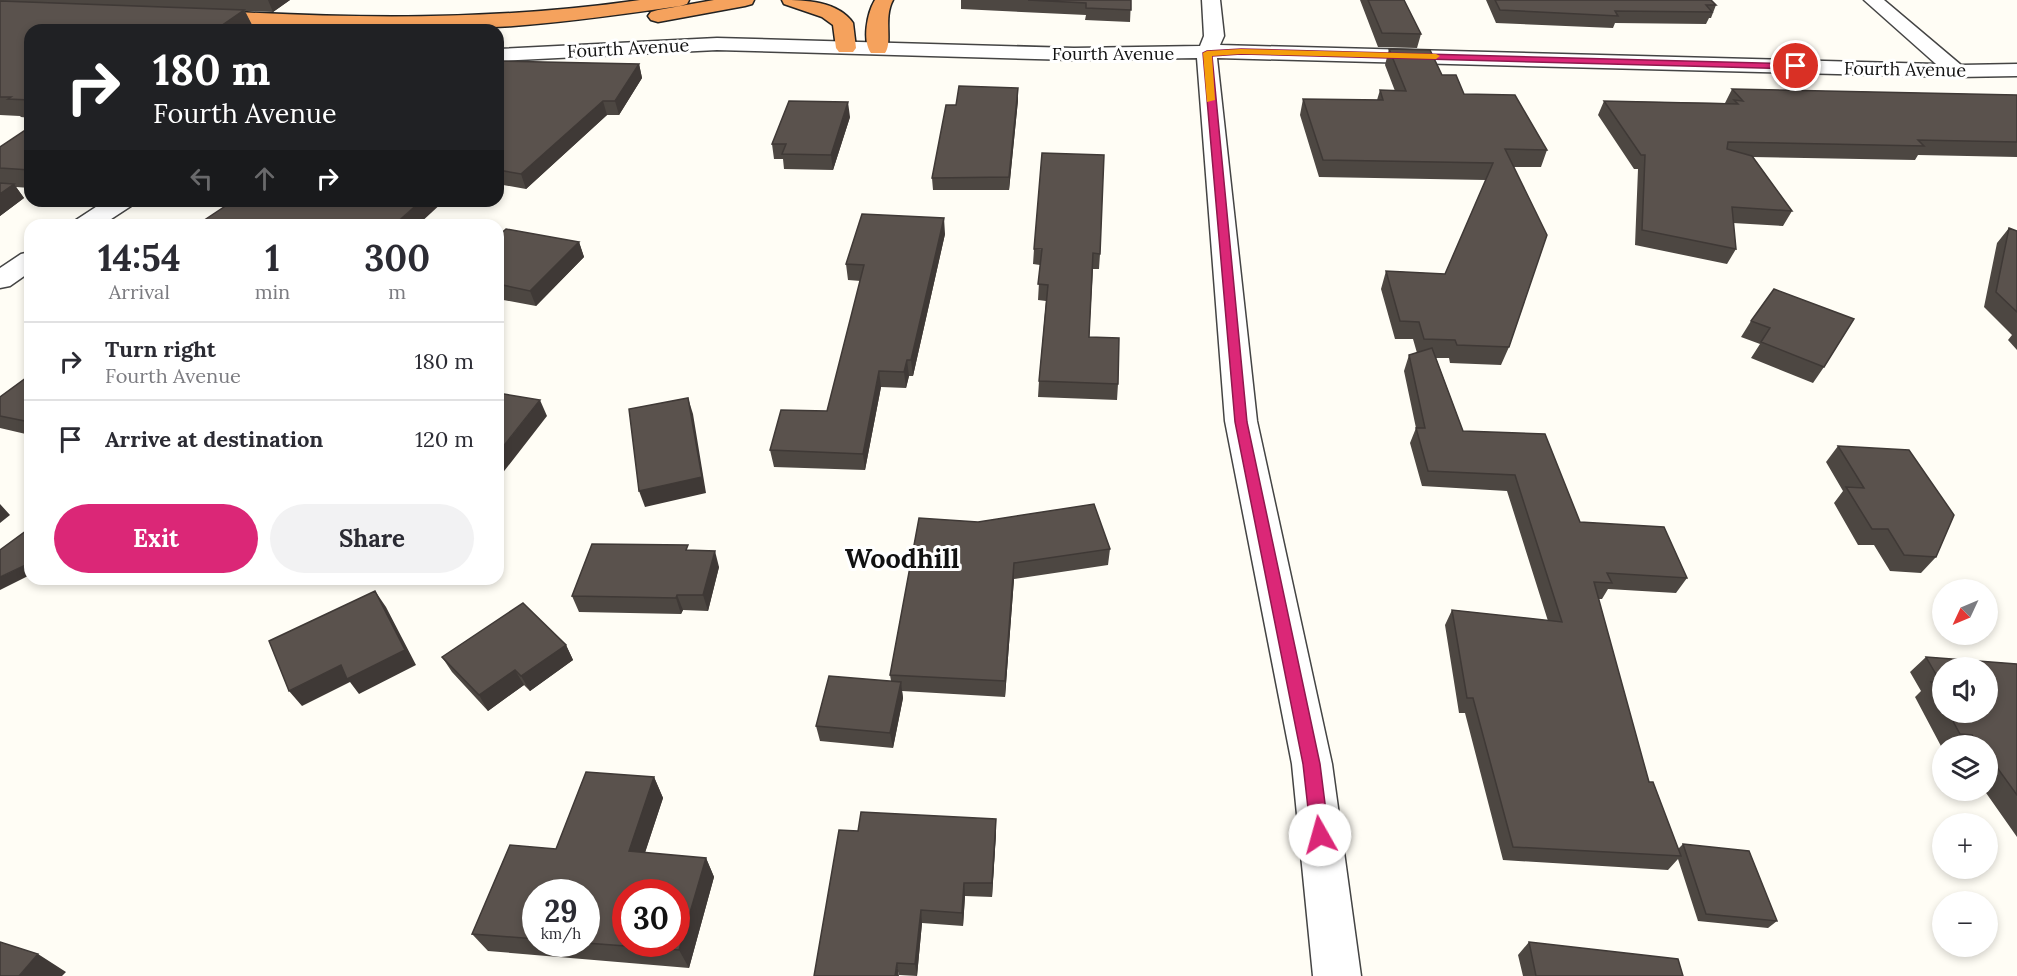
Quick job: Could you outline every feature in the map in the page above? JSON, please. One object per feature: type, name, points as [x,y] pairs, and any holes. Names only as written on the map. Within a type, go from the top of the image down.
[{"type":"highway","points":[[187,15],[317,22],[512,20],[596,12],[680,0]]},
{"type":"highway","points":[[504,35],[545,32],[645,18],[745,0]]},
{"type":"highway","points":[[791,0],[829,13],[843,23],[846,48]]},
{"type":"highway","points":[[878,49],[879,38],[876,28],[879,8],[884,0]]},
{"type":"street","points":[[1210,0],[1214,36],[1207,53],[1241,422],[1312,764],[1336,976]]},
{"type":"street","points":[[1873,0],[1956,71]]},
{"type":"street","name":"Fourth Avenue","points":[[504,55],[717,44],[1074,54],[1241,51],[1956,71],[2017,70]]},
{"type":"street","points":[[94,219],[113,207]]},
{"type":"street","points":[[0,280],[24,264]]},
{"type":"building","points":[[1028,0],[1131,0],[1131,10],[1086,8],[1086,3]]},
{"type":"building","points":[[1368,0],[1404,0],[1421,34],[1382,33]]},
{"type":"building","points":[[1495,0],[1711,0],[1716,5],[1706,5],[1712,12],[1615,11],[1618,16],[1500,10]]},
{"type":"building","points":[[0,1],[244,10],[224,24],[24,24],[24,100],[0,97]]},
{"type":"building","points":[[1389,49],[1430,50],[1442,75],[1456,75],[1464,94],[1515,95],[1547,150],[1505,149],[1547,235],[1509,347],[1457,345],[1455,340],[1424,339],[1419,322],[1400,321],[1386,271],[1445,274],[1493,163],[1323,160],[1303,99],[1383,100],[1380,90],[1406,91]]},
{"type":"building","points":[[504,61],[639,64],[615,101],[603,101],[521,174],[504,171]]},
{"type":"building","points":[[959,86],[1018,88],[1009,177],[932,178],[946,105],[956,105]]},
{"type":"building","points":[[1732,89],[2017,95],[2017,142],[1918,140],[1924,146],[1728,142],[1727,149],[1752,156],[1792,211],[1732,207],[1736,249],[1642,230],[1645,155],[1641,155],[1604,101],[1738,104],[1734,100],[1743,101]]},
{"type":"building","points":[[789,101],[848,102],[831,155],[782,154],[786,144],[772,144]]},
{"type":"building","points":[[24,131],[24,170],[0,168],[0,147]]},
{"type":"building","points":[[1042,153],[1104,155],[1100,254],[1093,253],[1089,337],[1119,338],[1118,384],[1039,381],[1048,285],[1038,284],[1042,249],[1034,249]]},
{"type":"building","points":[[0,183],[14,184],[0,194]]},
{"type":"building","points":[[224,207],[414,207],[401,219],[206,219]]},
{"type":"building","points":[[862,214],[944,218],[911,360],[907,360],[904,372],[879,371],[863,454],[770,450],[781,410],[827,411],[864,265],[846,264]]},
{"type":"building","points":[[2009,228],[2017,231],[2017,312],[1996,292]]},
{"type":"building","points":[[506,229],[579,242],[530,291],[504,285],[504,231]]},
{"type":"building","points":[[1774,289],[1854,319],[1824,367],[1761,342],[1770,328],[1751,321]]},
{"type":"building","points":[[1432,348],[1463,431],[1545,434],[1580,522],[1664,527],[1687,578],[1607,573],[1612,583],[1594,582],[1649,782],[1653,782],[1681,856],[1513,847],[1473,698],[1467,698],[1452,610],[1562,622],[1515,475],[1428,471],[1416,428],[1425,428],[1409,355]]},
{"type":"building","points":[[24,379],[24,421],[0,416],[0,397]]},
{"type":"building","points":[[504,394],[540,400],[504,445]]},
{"type":"building","points":[[688,398],[702,477],[639,491],[629,409]]},
{"type":"building","points":[[1838,446],[1909,450],[1954,515],[1936,557],[1904,555],[1888,529],[1872,529],[1846,487],[1864,488]]},
{"type":"building","points":[[1094,504],[1110,549],[1014,563],[1005,681],[890,675],[919,518],[978,522]]},
{"type":"building","points":[[24,532],[24,566],[0,577],[0,550]]},
{"type":"building","points":[[592,544],[688,545],[686,550],[715,551],[703,595],[677,595],[676,598],[572,596]]},
{"type":"building","points":[[375,591],[405,650],[347,679],[341,665],[289,691],[269,641]]},
{"type":"building","points":[[523,603],[566,645],[521,676],[515,670],[479,695],[442,657]]},
{"type":"building","points":[[1926,657],[1932,657],[1932,667]]},
{"type":"building","points":[[1998,663],[2017,664],[2017,795],[1998,769],[1998,735],[1960,734],[1954,723],[1998,723]]},
{"type":"building","points":[[829,676],[901,682],[890,733],[816,726]]},
{"type":"building","points":[[586,772],[654,777],[629,851],[706,858],[690,913],[690,879],[612,879],[612,945],[600,944],[600,879],[522,879],[522,938],[472,934],[510,845],[556,849]]},
{"type":"building","points":[[861,812],[996,819],[992,883],[964,883],[962,913],[921,910],[915,964],[897,963],[895,976],[814,976],[839,830],[858,831]]},
{"type":"building","points":[[1683,844],[1749,851],[1777,921],[1706,914]]},
{"type":"building","points":[[0,942],[38,954],[19,976],[0,976]]},
{"type":"building","points":[[1529,942],[1678,959],[1683,976],[1536,976]]},
{"type":"slow traffic","points":[[1210,100],[1207,53],[1241,51],[1436,56]]},
{"type":"district","name":"Woodhill","points":[[902,558]]},
{"type":"route","points":[[1320,835],[1312,764],[1241,422],[1207,53],[1241,51],[1796,66]]}]
